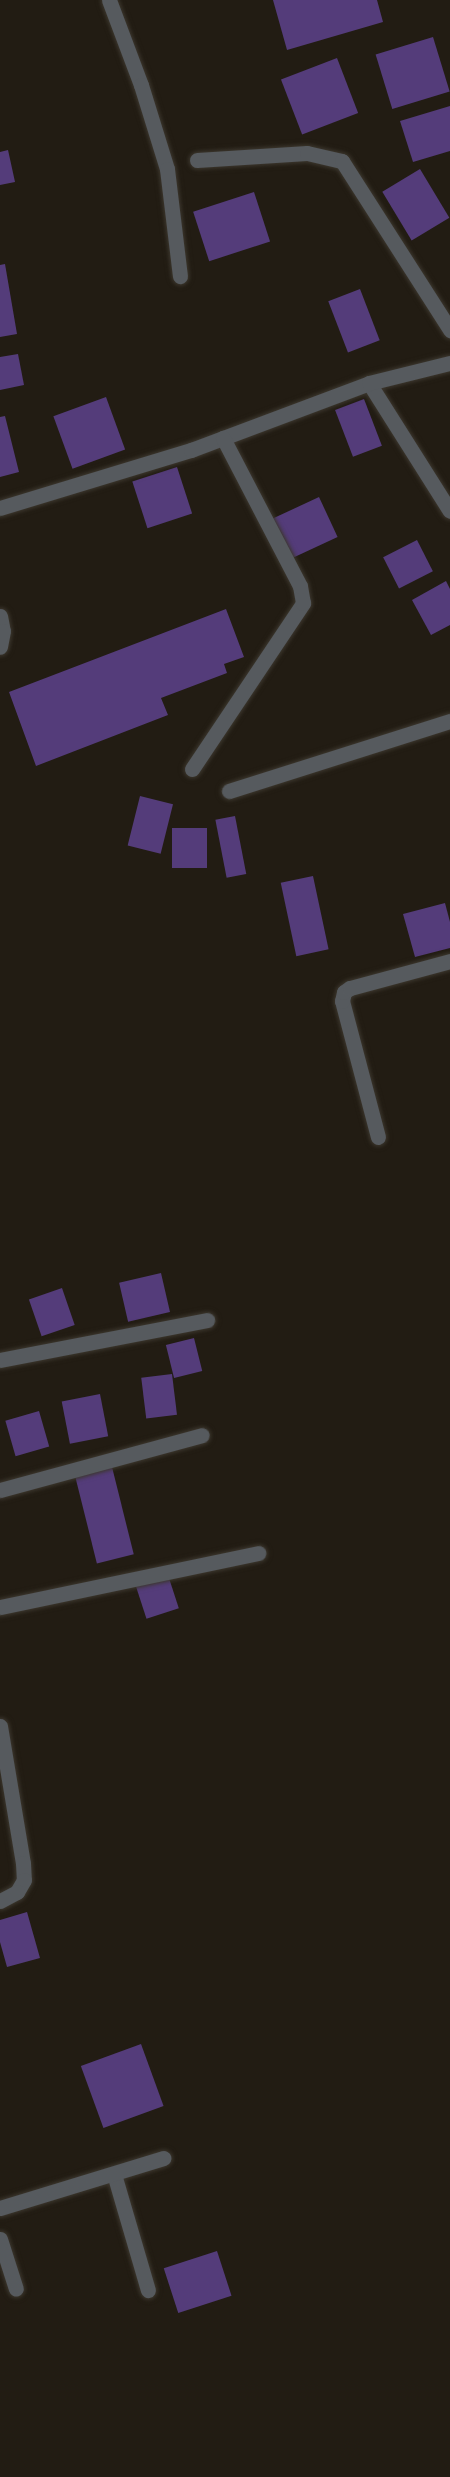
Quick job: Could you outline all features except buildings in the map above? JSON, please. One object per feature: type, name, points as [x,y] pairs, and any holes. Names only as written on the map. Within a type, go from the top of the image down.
[{"type":"street","points":[[109,0],[141,85],[167,170],[180,276]]},
{"type":"street","points":[[197,160],[307,153],[342,161],[450,330]]},
{"type":"street","points":[[0,508],[224,438],[369,383],[450,363]]},
{"type":"street","points":[[369,383],[450,511]]},
{"type":"street","points":[[192,769],[303,603],[300,586],[224,438]]},
{"type":"street","points":[[0,616],[3,631],[0,646]]},
{"type":"street","points":[[229,791],[450,721]]},
{"type":"street","points":[[378,1137],[342,1001],[344,992],[350,988],[450,961]]},
{"type":"street","points":[[0,1360],[207,1320]]},
{"type":"street","points":[[0,1490],[202,1435]]},
{"type":"street","points":[[0,1608],[258,1553]]},
{"type":"street","points":[[0,1725],[24,1880],[17,1892],[0,1901]]},
{"type":"street","points":[[0,2208],[164,2158]]},
{"type":"street","points":[[114,2174],[148,2290]]},
{"type":"street","points":[[0,2239],[15,2289]]}]
